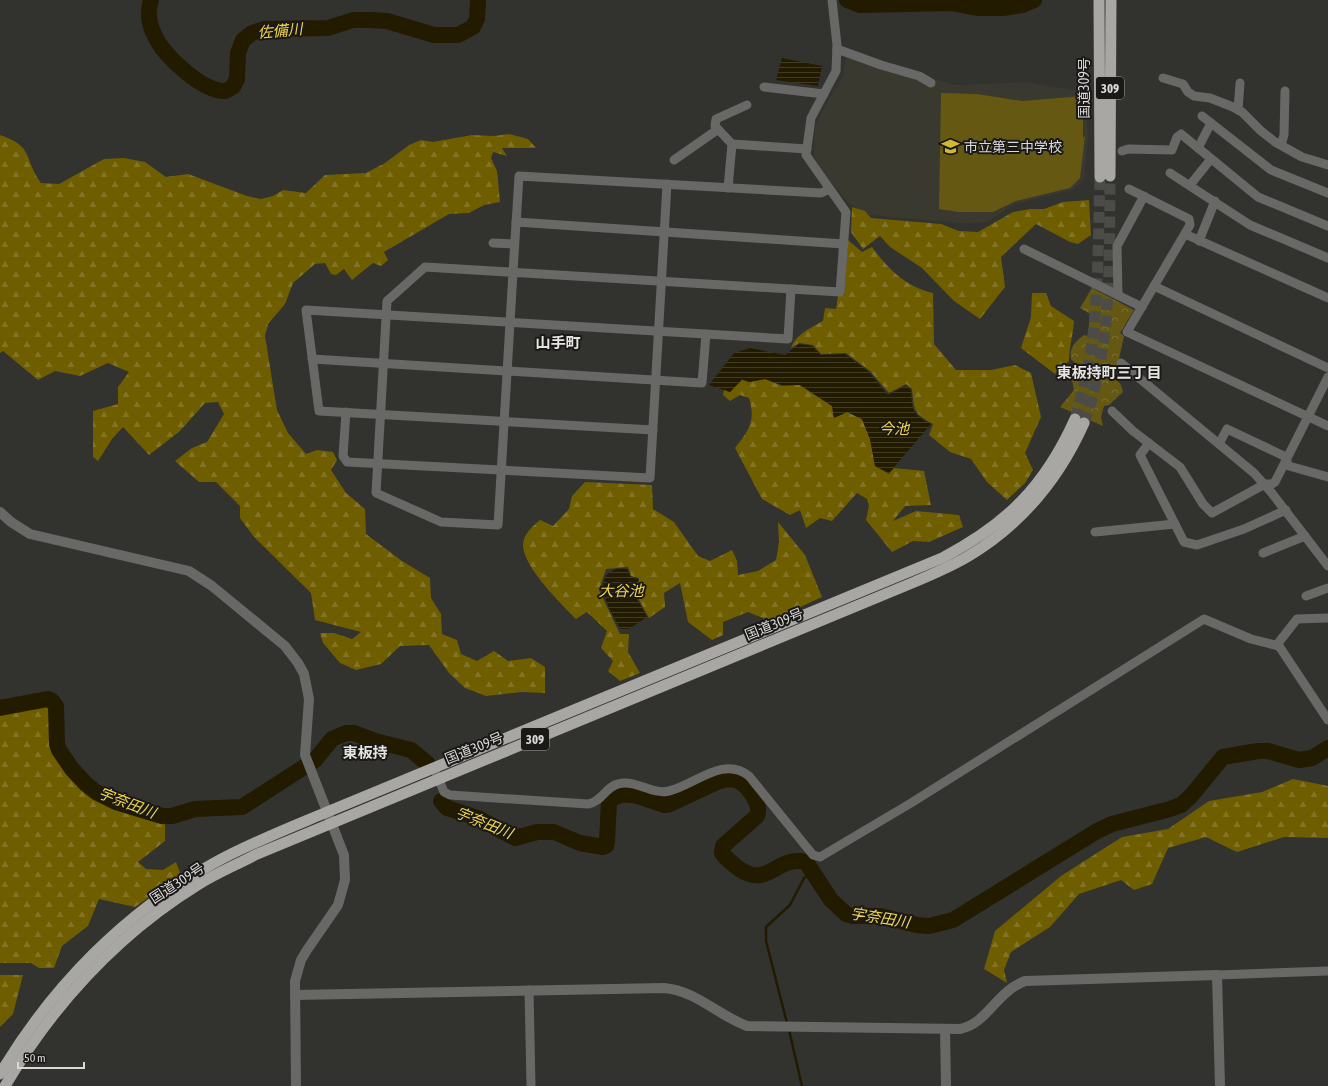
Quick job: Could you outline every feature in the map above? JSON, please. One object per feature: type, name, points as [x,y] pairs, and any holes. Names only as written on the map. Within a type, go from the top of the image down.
[{"type":"highway","name":"国道309号","points":[[1099,2],[1105,176],[1111,0]]},
{"type":"highway","name":"国道309号","points":[[0,1074],[26,1032],[54,996],[80,967],[132,918],[213,863],[258,840],[755,637],[942,558],[966,546],[999,522],[1039,483],[1079,421],[1060,469],[1044,491],[1011,526],[988,544],[966,558],[912,583],[255,855],[198,884],[138,928],[106,956],[58,1008],[35,1038],[5,1086]]},
{"type":"street","points":[[830,189],[821,193],[519,176],[514,244],[513,272],[498,525],[441,522],[376,493],[387,301],[425,267],[513,272],[840,292],[846,212],[830,189],[806,155],[811,118],[836,70],[837,48],[833,4]]},
{"type":"street","points":[[837,48],[881,65],[919,76],[931,83]]},
{"type":"street","points":[[1164,78],[1183,84],[1188,92],[1194,96],[1210,98],[1238,110],[1261,131],[1281,145],[1302,157],[1328,165]]},
{"type":"street","points":[[1238,110],[1240,83]]},
{"type":"street","points":[[764,86],[824,94]]},
{"type":"street","points":[[1281,145],[1284,135],[1285,91]]},
{"type":"street","points":[[747,105],[716,120],[714,126],[732,144],[806,149]]},
{"type":"street","points":[[1202,116],[1271,170],[1328,193]]},
{"type":"street","points":[[1198,148],[1211,123]]},
{"type":"street","points":[[674,160],[717,130]]},
{"type":"street","points":[[1122,151],[1128,149],[1172,150],[1177,137],[1181,134],[1258,197],[1328,226]]},
{"type":"street","points":[[728,188],[732,144]]},
{"type":"street","points":[[1190,185],[1211,159]]},
{"type":"street","points":[[1170,174],[1190,185],[1250,225],[1328,258]]},
{"type":"street","points":[[346,412],[343,456],[347,462],[650,478],[667,184]]},
{"type":"street","points":[[1129,189],[1189,219],[1190,225],[1127,332],[1328,426]]},
{"type":"street","points":[[1118,296],[1117,246],[1144,196]]},
{"type":"street","points":[[1199,241],[1215,201]]},
{"type":"street","points":[[516,222],[844,244]]},
{"type":"street","points":[[1185,234],[1328,298]]},
{"type":"street","points":[[493,242],[514,244]]},
{"type":"street","points":[[1024,249],[1142,307]]},
{"type":"street","points":[[1154,286],[1328,368]]},
{"type":"street","points":[[653,430],[319,411],[306,310],[788,338],[791,289]]},
{"type":"street","points":[[312,359],[702,383],[706,334]]},
{"type":"street","points":[[1121,363],[1254,473],[1286,510],[1327,564]]},
{"type":"street","points":[[1112,411],[1180,467],[1203,504],[1212,513],[1265,484],[1272,484],[1276,482],[1328,377]]},
{"type":"street","points":[[1219,444],[1227,429],[1284,456],[1289,466],[1328,477]]},
{"type":"street","points":[[1149,443],[1140,455],[1184,542],[1197,545],[1244,529],[1286,510]]},
{"type":"street","points":[[0,512],[11,522],[30,534],[189,571],[212,586],[285,646],[298,663],[304,674],[309,699],[305,755],[344,855],[344,887],[334,913],[301,960],[295,981],[296,1086]]},
{"type":"street","points":[[1095,532],[1175,524]]},
{"type":"street","points":[[1263,554],[1305,536]]},
{"type":"street","points":[[1306,596],[1328,588]]},
{"type":"street","points":[[1277,646],[1297,618],[1328,618]]},
{"type":"street","points":[[434,768],[444,792],[450,796],[588,804],[596,802],[610,787],[619,783],[635,784],[653,790],[666,792],[725,768],[739,769],[749,776],[813,855],[820,857],[911,803],[1204,619],[1251,639],[1277,646],[1328,720]]},
{"type":"street","points":[[295,995],[669,988],[695,996],[747,1026],[960,1029],[973,1025],[1005,992],[1025,980],[1328,971]]},
{"type":"street","points":[[1217,975],[1220,1086]]},
{"type":"street","points":[[529,990],[531,1086]]},
{"type":"street","points":[[945,1029],[946,1086]]},
{"type":"shaded area","name":"市立第三中学校","points":[[846,57],[923,80],[938,80],[956,85],[1027,82],[1085,92],[1088,137],[1084,180],[1072,190],[1015,204],[987,222],[962,223],[870,215],[848,203],[824,173],[814,157],[815,127],[821,113],[843,76]]},
{"type":"green space","points":[[941,93],[977,94],[1022,101],[1083,96],[1083,138],[1085,136],[1080,178],[1070,188],[1016,201],[993,212],[959,212],[939,209]]},
{"type":"green space","points":[[509,134],[528,139],[536,148],[502,148],[507,156],[493,152],[491,158],[497,171],[500,202],[484,205],[469,213],[449,214],[384,252],[388,260],[381,266],[373,263],[352,280],[344,269],[336,275],[331,274],[325,263],[315,264],[293,283],[285,304],[268,324],[265,336],[277,410],[288,433],[306,454],[317,450],[333,452],[337,460],[331,470],[346,493],[365,509],[366,534],[402,561],[430,578],[431,598],[441,614],[442,634],[457,640],[461,654],[477,661],[494,651],[508,661],[531,658],[545,667],[545,693],[522,692],[486,696],[465,688],[449,673],[429,645],[400,646],[381,664],[356,670],[340,663],[323,643],[320,633],[334,633],[352,639],[361,632],[315,620],[311,593],[254,537],[240,518],[240,506],[216,482],[199,482],[175,461],[192,448],[207,442],[224,414],[218,402],[205,403],[180,431],[149,455],[123,427],[112,439],[98,461],[93,457],[93,411],[118,404],[118,387],[129,372],[108,363],[80,376],[55,371],[38,380],[3,351],[0,353],[0,135],[11,139],[24,149],[41,183],[59,184],[104,159],[124,158],[145,162],[166,177],[188,174],[247,196],[261,199],[273,196],[283,190],[306,193],[325,175],[366,173],[385,163],[409,145],[421,140],[433,142],[472,135],[494,136]]},
{"type":"green space","points":[[1089,200],[1091,235],[1078,244],[1070,242],[1036,224],[1001,257],[1005,287],[980,319],[954,301],[922,268],[890,247],[880,236],[863,249],[851,232],[852,207],[865,211],[871,218],[941,224],[959,231],[978,232],[1013,212],[1030,209],[1044,209],[1063,202]]},
{"type":"green space","points":[[848,240],[862,252],[872,247],[884,263],[898,276],[914,286],[933,293],[934,344],[956,370],[991,370],[1015,365],[1031,373],[1041,417],[1025,453],[1033,470],[1025,483],[1007,500],[987,482],[971,459],[950,452],[929,435],[933,424],[916,411],[913,402],[912,389],[906,384],[889,393],[870,371],[846,353],[821,354],[813,345],[799,343],[791,348],[793,343],[800,335],[823,321],[825,308],[836,309],[838,296],[844,295]]},
{"type":"green space","points":[[1092,288],[1134,310],[1120,333],[1124,336],[1115,377],[1121,385],[1123,392],[1109,405],[1104,406],[1101,417],[1103,426],[1060,407],[1074,390],[1070,370],[1079,367],[1071,359],[1071,351],[1073,345],[1078,340],[1084,335],[1088,336],[1090,314],[1080,308]]},
{"type":"green space","points":[[1032,293],[1046,293],[1051,306],[1074,321],[1069,361],[1055,374],[1021,348],[1031,317]]},
{"type":"green space","points":[[765,379],[782,386],[800,385],[832,406],[834,418],[847,412],[862,419],[870,439],[875,466],[889,474],[894,468],[924,471],[931,505],[905,506],[893,521],[916,511],[959,515],[963,527],[929,542],[913,541],[892,552],[866,520],[869,506],[867,499],[857,493],[832,521],[820,518],[806,528],[800,510],[790,515],[762,499],[735,448],[750,425],[752,413],[749,398],[740,395],[730,401],[723,395],[724,390],[730,392],[742,380],[749,382]]},
{"type":"green space","points":[[585,482],[652,485],[653,509],[674,522],[698,556],[710,561],[732,550],[737,561],[738,575],[758,571],[776,560],[779,542],[778,522],[805,555],[822,597],[770,621],[748,612],[723,622],[723,635],[712,640],[688,622],[680,583],[664,593],[665,607],[649,618],[638,598],[639,578],[631,576],[628,567],[606,569],[599,590],[620,634],[629,634],[628,652],[640,673],[620,681],[608,671],[613,661],[601,648],[607,631],[587,612],[576,619],[561,604],[535,573],[524,553],[523,544],[525,536],[529,530],[540,520],[553,526],[569,509],[572,496]]},
{"type":"green space","points":[[46,699],[58,707],[60,745],[84,779],[99,794],[140,808],[165,812],[165,841],[138,862],[146,869],[163,870],[176,862],[181,875],[135,907],[99,899],[88,926],[62,946],[54,968],[39,968],[31,963],[0,963],[0,715],[32,702]]},
{"type":"green space","points":[[1293,779],[1328,786],[1328,838],[1284,837],[1237,852],[1206,837],[1168,848],[1152,884],[1134,890],[1121,880],[1079,894],[1050,927],[1011,952],[1004,970],[1007,983],[984,969],[995,931],[1061,876],[1122,837],[1168,829],[1209,801],[1262,792]]},
{"type":"green space","points":[[0,975],[23,975],[13,1014],[0,1027]]},
{"type":"water","points":[[782,58],[822,66],[818,86],[776,80]]},
{"type":"water","name":"今池","points":[[799,344],[812,346],[821,355],[845,354],[869,372],[888,395],[905,386],[911,390],[914,411],[920,418],[931,424],[889,473],[875,466],[870,439],[862,419],[847,412],[834,418],[832,406],[800,385],[782,385],[765,379],[749,382],[742,379],[730,392],[709,385],[734,353],[750,348],[785,355]]},
{"type":"water","name":"大谷池","points":[[627,569],[631,577],[638,579],[637,599],[647,617],[629,629],[621,629],[609,608],[603,582],[606,576],[614,570]]},
{"type":"waterway","name":"佐備川","points":[[151,0],[149,14],[151,28],[159,44],[166,53],[184,71],[195,79],[205,85],[224,91],[233,87],[237,79],[238,53],[243,40],[252,33],[264,29],[328,28],[353,20],[370,20],[387,21],[434,35],[458,35],[473,27],[477,19],[478,0]]},
{"type":"waterway","name":"佐備川","points":[[847,0],[860,5],[952,3],[977,8],[1003,8],[1022,5],[1034,0]]},
{"type":"waterway","name":"宇奈田川","points":[[0,708],[48,699],[52,701],[56,706],[57,744],[59,750],[72,769],[86,784],[96,792],[116,802],[162,816],[172,816],[195,809],[242,807],[315,760],[332,739],[346,733],[354,733],[375,741],[411,750],[428,764]]},
{"type":"waterway","name":"宇奈田川","points":[[441,801],[447,808],[478,818],[515,838],[537,832],[554,832],[580,843],[603,847],[606,846],[607,841],[609,802],[615,797],[621,795],[635,796],[664,805],[670,804],[717,782],[733,779],[740,782],[749,790],[755,800],[758,811],[757,816],[723,846],[722,853],[738,868],[748,874],[757,875],[765,874],[787,863],[796,861],[806,862],[831,900],[846,914],[852,916],[880,916],[917,925],[929,926],[953,920],[1097,831],[1112,824],[1181,805],[1191,796],[1223,757],[1258,751],[1268,751],[1299,760],[1312,758],[1328,748]]},
{"type":"waterway","points":[[787,1023],[766,941],[766,927],[790,905],[804,878],[813,872]]},
{"type":"waterway","points":[[789,1030],[802,1086]]},
{"type":"tunnel","points":[[1084,423],[1100,363],[1105,332],[1109,270],[1110,176]]},
{"type":"tunnel","points":[[1075,419],[1088,368],[1094,329],[1097,286],[1100,177]]},
{"type":"place","name":"市立第三中学校","points":[[951,147]]},
{"type":"district","name":"山手町","points":[[558,343]]},
{"type":"district","name":"東板持町三丁目","points":[[1109,373]]},
{"type":"district","name":"東板持","points":[[365,753]]}]
